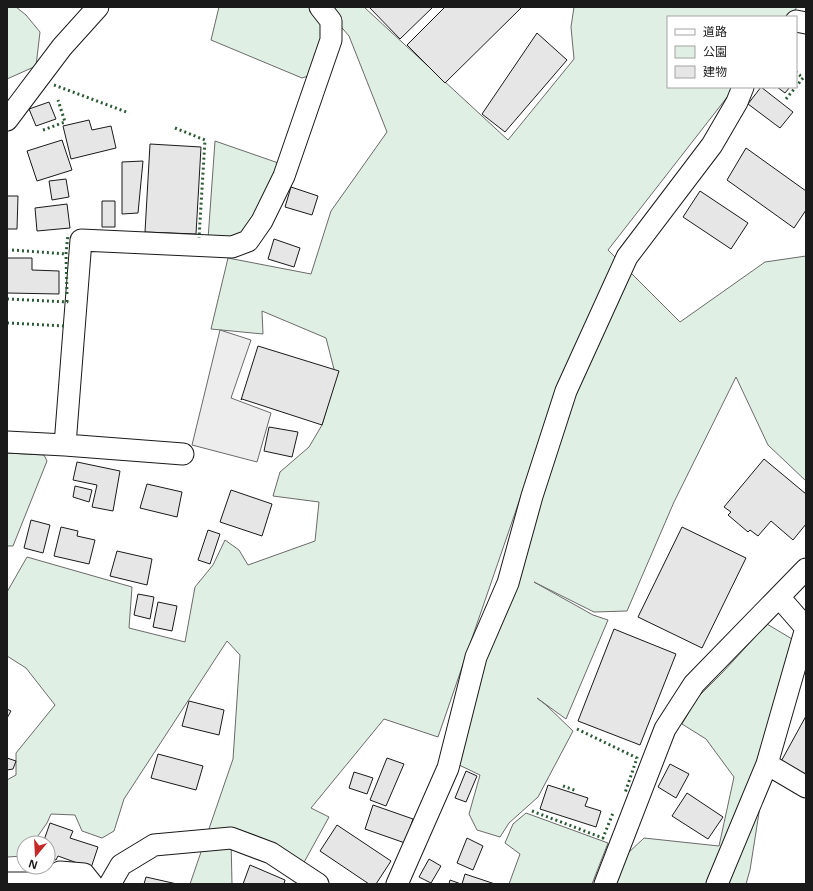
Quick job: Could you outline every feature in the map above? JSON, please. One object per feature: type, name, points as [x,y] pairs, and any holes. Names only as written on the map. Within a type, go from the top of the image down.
[{"type":"street","points":[[7,120],[62,47],[98,7]]},
{"type":"street","points":[[65,445],[81,240],[232,247],[248,241],[262,221],[284,176],[331,40],[331,21],[320,7]]},
{"type":"street","points":[[397,884],[448,768],[476,657],[508,583],[532,496],[566,391],[627,257],[712,145],[737,102],[743,88]]},
{"type":"street","points":[[7,442],[183,454]]},
{"type":"street","points":[[605,884],[666,729],[694,684],[806,569]]},
{"type":"street","points":[[717,884],[767,764],[806,628],[779,597]]},
{"type":"street","points":[[767,764],[806,787]]},
{"type":"street","points":[[110,884],[121,865],[154,846],[231,838],[271,853],[318,884]]},
{"type":"street","points":[[7,883],[40,883],[60,872],[84,874],[92,884]]},
{"type":"green space","points":[[7,7],[16,7],[26,15],[40,32],[36,66],[7,79]]},
{"type":"green space","points":[[219,7],[310,7],[325,28],[314,74],[302,78],[211,40]]},
{"type":"green space","points":[[324,7],[364,7],[508,140],[574,59],[571,27],[574,7],[797,7],[791,16],[667,16],[667,88],[734,88],[608,250],[680,322],[765,262],[806,256],[806,481],[768,445],[736,377],[674,502],[627,611],[594,612],[534,582],[593,615],[608,620],[566,719],[537,698],[573,731],[538,797],[509,823],[500,837],[477,830],[469,814],[480,775],[457,764],[458,741],[566,416],[523,490],[438,737],[384,719],[311,808],[329,817],[302,866],[231,838],[232,884],[190,884],[233,759],[240,655],[227,641],[124,799],[114,831],[102,838],[82,831],[75,815],[51,814],[39,835],[16,835],[16,856],[7,857],[7,780],[16,775],[16,753],[55,705],[26,668],[7,656],[7,592],[27,557],[132,587],[129,628],[185,642],[195,587],[213,565],[225,540],[239,550],[248,565],[315,541],[319,502],[273,496],[280,472],[309,447],[322,425],[336,377],[326,338],[262,311],[263,334],[211,329],[228,258],[311,274],[331,211],[387,132],[349,36]]},
{"type":"green space","points":[[215,141],[287,166],[262,221],[232,247],[208,239]]},
{"type":"green space","points":[[7,453],[44,455],[47,461],[13,546],[7,546]]},
{"type":"green space","points":[[767,624],[797,642],[761,800],[750,870],[746,884],[617,884],[611,869],[644,838],[719,846],[734,777],[706,739],[682,724],[697,698]]},
{"type":"green space","points":[[526,813],[608,843],[592,884],[509,884],[520,854],[505,843],[513,824]]},
{"type":"shaded area","points":[[220,330],[251,340],[231,398],[271,413],[257,462],[192,445]]},
{"type":"building","points":[[369,7],[433,7],[400,39]]},
{"type":"building","points":[[445,7],[521,8],[445,83],[407,45]]},
{"type":"building","points":[[537,33],[567,60],[505,132],[482,114]]},
{"type":"building","points":[[760,88],[762,88],[793,112],[780,128],[748,104]]},
{"type":"building","points":[[778,88],[789,88],[785,93]]},
{"type":"building","points":[[49,102],[56,119],[36,126],[29,109]]},
{"type":"building","points":[[89,120],[92,130],[111,126],[116,148],[71,159],[63,126]]},
{"type":"building","points":[[62,140],[72,170],[37,181],[27,151]]},
{"type":"building","points":[[150,144],[201,147],[196,234],[145,232]]},
{"type":"building","points":[[746,148],[806,191],[806,210],[794,228],[727,180]]},
{"type":"building","points":[[143,161],[138,213],[122,214],[122,162]]},
{"type":"building","points":[[66,179],[69,197],[52,200],[49,181]]},
{"type":"building","points":[[291,187],[318,196],[312,215],[285,207]]},
{"type":"building","points":[[700,191],[748,223],[731,249],[683,217]]},
{"type":"building","points":[[7,196],[18,196],[17,229],[7,229]]},
{"type":"building","points":[[102,201],[115,201],[115,227],[102,227]]},
{"type":"building","points":[[67,204],[70,228],[37,231],[35,208]]},
{"type":"building","points":[[274,239],[300,248],[294,267],[268,259]]},
{"type":"building","points":[[7,258],[32,258],[32,270],[59,271],[59,294],[7,293]]},
{"type":"building","points":[[258,346],[339,371],[322,425],[242,399],[241,400]]},
{"type":"building","points":[[269,427],[298,432],[292,457],[264,451]]},
{"type":"building","points":[[764,459],[806,494],[806,524],[793,540],[771,521],[758,536],[750,530],[748,532],[728,515],[731,512],[724,507]]},
{"type":"building","points":[[77,462],[120,471],[113,511],[92,507],[97,485],[73,480]]},
{"type":"building","points":[[147,484],[182,492],[177,517],[140,508]]},
{"type":"building","points":[[75,486],[92,490],[89,502],[73,497]]},
{"type":"building","points":[[231,490],[272,504],[262,536],[220,522]]},
{"type":"building","points":[[31,520],[50,525],[43,553],[24,548]]},
{"type":"building","points":[[61,527],[78,531],[77,536],[95,540],[89,564],[54,556]]},
{"type":"building","points":[[682,527],[746,558],[702,648],[638,617]]},
{"type":"building","points":[[208,530],[220,534],[210,564],[198,560]]},
{"type":"building","points":[[117,551],[152,559],[147,585],[110,576]]},
{"type":"building","points":[[138,594],[154,597],[150,619],[134,615]]},
{"type":"building","points":[[158,602],[177,606],[172,631],[153,627]]},
{"type":"building","points":[[614,629],[676,654],[640,745],[578,721]]},
{"type":"building","points":[[189,701],[224,710],[219,735],[182,726]]},
{"type":"building","points":[[7,709],[11,711],[7,718]]},
{"type":"building","points":[[806,716],[806,782],[778,767]]},
{"type":"building","points":[[158,754],[203,766],[196,790],[151,778]]},
{"type":"building","points":[[7,758],[16,761],[13,769],[7,770]]},
{"type":"building","points":[[387,758],[404,764],[386,806],[370,800]]},
{"type":"building","points":[[670,764],[689,774],[676,798],[658,787]]},
{"type":"building","points":[[466,771],[477,776],[466,802],[455,798]]},
{"type":"building","points":[[354,772],[373,778],[367,794],[349,788]]},
{"type":"building","points":[[548,785],[588,798],[585,806],[601,811],[596,827],[540,809]]},
{"type":"building","points":[[687,793],[723,817],[708,839],[672,816]]},
{"type":"building","points":[[373,805],[413,819],[405,843],[365,829]]},
{"type":"building","points":[[50,823],[73,831],[70,838],[98,847],[91,868],[58,856],[56,860],[56,835],[46,835]]},
{"type":"building","points":[[337,825],[391,861],[376,884],[369,884],[320,851]]},
{"type":"building","points":[[467,838],[483,846],[473,870],[457,863]]},
{"type":"building","points":[[429,859],[441,866],[431,883],[419,877]]},
{"type":"building","points":[[250,865],[285,880],[284,884],[243,884]]},
{"type":"building","points":[[465,874],[495,884],[462,884]]},
{"type":"building","points":[[146,877],[177,884],[144,884]]},
{"type":"building","points":[[450,880],[461,884],[449,884]]},
{"type":"hedge","points":[[797,73],[803,78],[797,85]]},
{"type":"hedge","points":[[54,85],[129,113]]},
{"type":"hedge","points":[[786,99],[795,88]]},
{"type":"hedge","points":[[43,130],[65,122],[58,100]]},
{"type":"hedge","points":[[175,128],[205,140],[199,238]]},
{"type":"hedge","points":[[67,294],[66,254],[68,234]]},
{"type":"hedge","points":[[12,250],[66,254]]},
{"type":"hedge","points":[[7,299],[67,302],[67,300]]},
{"type":"hedge","points":[[7,323],[66,326]]},
{"type":"hedge","points":[[577,729],[637,758],[625,793]]},
{"type":"hedge","points":[[563,786],[577,791]]},
{"type":"hedge","points":[[532,811],[603,838],[613,813]]}]
